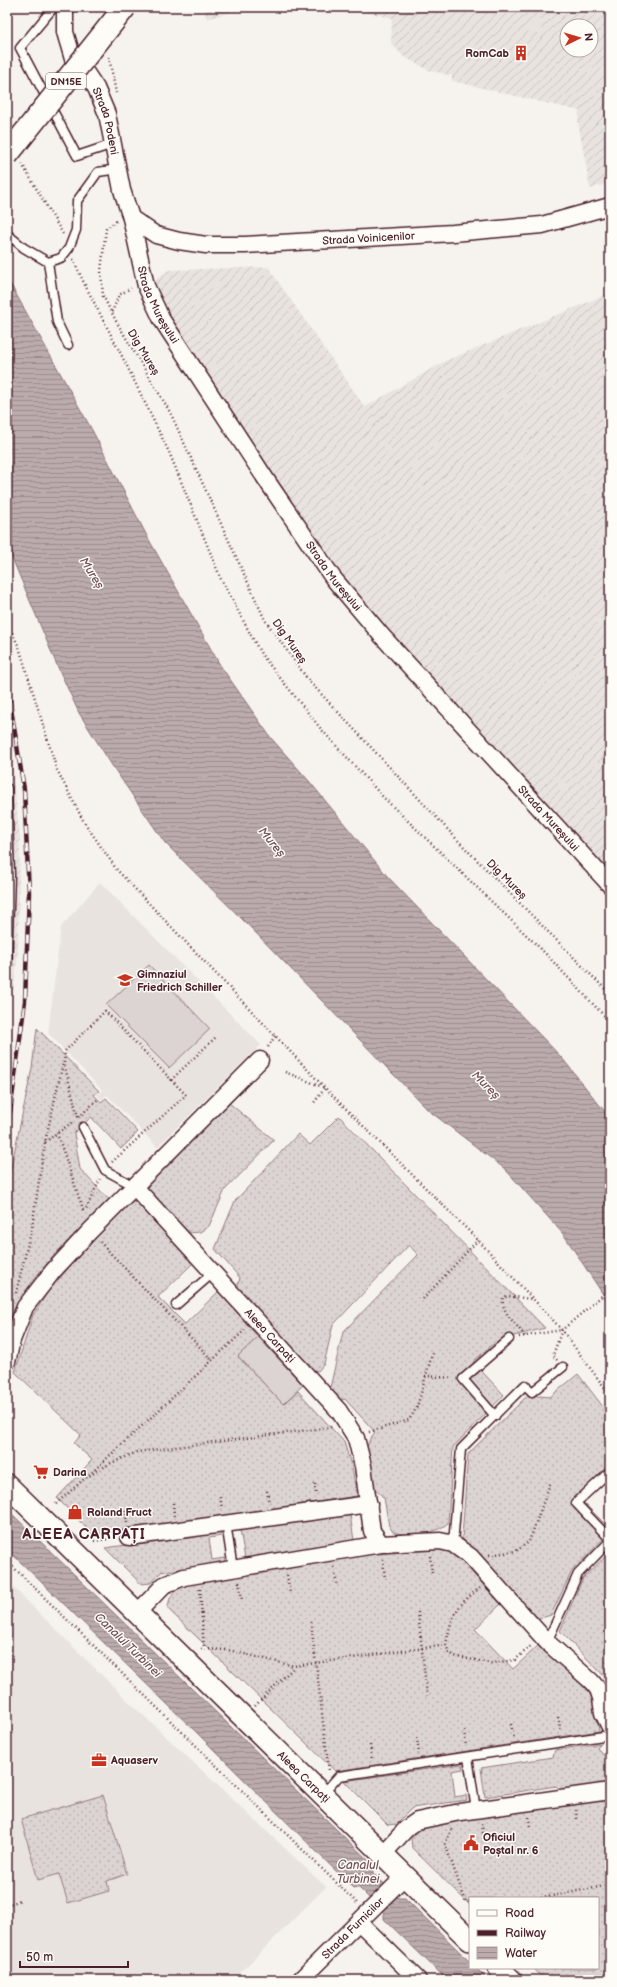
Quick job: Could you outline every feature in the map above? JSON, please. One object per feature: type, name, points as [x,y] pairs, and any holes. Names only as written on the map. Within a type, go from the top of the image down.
[{"type":"main road","name":"DN15E","points":[[13,157],[125,7]]},
{"type":"street","name":"Strada Podeni","points":[[65,7],[65,32],[73,59],[84,70],[101,96],[108,114],[126,219]]},
{"type":"street","name":"Strada Voinicenilor","points":[[126,219],[156,235],[179,241],[206,245],[245,245],[453,233],[542,225],[610,206]]},
{"type":"street","name":"Strada Mureșului","points":[[126,219],[146,286],[162,320],[319,560],[382,636],[610,885]]},
{"type":"street","points":[[7,1362],[12,1340],[25,1307],[52,1271],[134,1186],[260,1060]]},
{"type":"street","name":"Aleea Carpați","points":[[134,1186],[214,1272],[339,1411],[352,1432],[363,1466],[372,1531],[381,1544]]},
{"type":"street","name":"Aleea Carpați","points":[[7,1485],[137,1613],[327,1790],[384,1854],[402,1880],[469,1939]]},
{"type":"street","points":[[129,1537],[369,1504]]},
{"type":"street","points":[[137,1613],[164,1585],[184,1577],[381,1544],[440,1541],[453,1544],[471,1557],[544,1639],[598,1689],[603,1713],[610,1727]]},
{"type":"street","points":[[384,1854],[407,1828],[417,1821],[468,1811],[610,1791]]},
{"type":"street","name":"Strada Furnicilor","points":[[300,1980],[402,1880]]},
{"type":"street","points":[[366,1916],[418,1980]]},
{"type":"street","points":[[500,1969],[511,1980]]},
{"type":"lane","points":[[54,7],[20,48],[77,156],[113,144]]},
{"type":"lane","points":[[7,234],[24,248],[48,262],[61,258],[69,248],[76,230],[77,201],[98,172],[118,169]]},
{"type":"lane","points":[[48,262],[57,322],[68,345]]},
{"type":"lane","points":[[7,788],[9,874],[7,969]]},
{"type":"lane","points":[[83,1127],[105,1170],[134,1186]]},
{"type":"lane","points":[[176,1305],[214,1272]]},
{"type":"lane","points":[[495,1416],[463,1379],[509,1339]]},
{"type":"lane","points":[[453,1544],[461,1449],[525,1385],[532,1392],[563,1367]]},
{"type":"lane","points":[[544,1639],[578,1574],[610,1540],[576,1503],[610,1471]]},
{"type":"lane","points":[[226,1523],[233,1569]]},
{"type":"lane","points":[[327,1790],[339,1776],[610,1736]]},
{"type":"lane","points":[[468,1757],[468,1811]]},
{"type":"path","points":[[13,157],[58,224],[84,283],[169,452],[221,579],[261,654],[321,729],[384,798],[542,950],[610,1022]]},
{"type":"path","name":"Dig Mureș","points":[[126,219],[106,229],[101,271],[103,296],[170,412],[265,620],[309,681],[466,849],[610,994]]},
{"type":"path","points":[[112,313],[119,295],[134,287]]},
{"type":"path","points":[[7,622],[19,647],[58,770],[84,822],[112,864],[325,1088],[478,1240],[562,1330],[610,1395]]},
{"type":"path","points":[[15,1295],[32,1227],[45,1142],[64,1063],[65,1051],[105,1011],[186,1095],[105,1170],[86,1209],[83,1209],[57,1133]]},
{"type":"path","points":[[171,1080],[216,1037]]},
{"type":"path","points":[[64,1063],[79,1118],[83,1127]]},
{"type":"path","points":[[285,1072],[325,1088]]},
{"type":"path","points":[[313,1104],[325,1088]]},
{"type":"path","points":[[45,1142],[79,1118],[99,1098]]},
{"type":"path","points":[[90,1231],[212,1360]]},
{"type":"path","points":[[422,1299],[478,1240]]},
{"type":"path","points":[[553,1354],[562,1330],[610,1289]]},
{"type":"path","points":[[525,1336],[505,1310],[502,1303],[503,1298],[507,1296],[534,1300]]},
{"type":"path","points":[[56,1504],[256,1319]]},
{"type":"path","points":[[509,1339],[562,1330]]},
{"type":"path","points":[[84,1479],[109,1464],[137,1452],[352,1432],[380,1428],[409,1420],[417,1407],[433,1351]]},
{"type":"path","points":[[425,1376],[463,1379]]},
{"type":"path","points":[[471,1557],[516,1551],[523,1547],[528,1542],[551,1481]]},
{"type":"path","points":[[94,1541],[129,1537]]},
{"type":"path","points":[[381,1544],[385,1579]]},
{"type":"path","points":[[332,1553],[337,1586]]},
{"type":"path","points":[[7,1561],[366,1916]]},
{"type":"path","points":[[200,1574],[202,1649],[228,1650],[294,1666],[446,1645]]},
{"type":"path","points":[[488,1576],[481,1587],[464,1600],[450,1623],[446,1645],[449,1653],[457,1657],[491,1663],[515,1660],[544,1639]]},
{"type":"path","points":[[418,1612],[427,1696]]},
{"type":"path","points":[[311,1622],[327,1790]]},
{"type":"path","points":[[254,1708],[294,1666]]},
{"type":"path","points":[[464,1731],[468,1757]]},
{"type":"path","points":[[417,1738],[420,1764]]},
{"type":"path","points":[[370,1745],[373,1771]]},
{"type":"path","points":[[468,1811],[445,1844],[466,1902],[469,1902]]},
{"type":"path","points":[[546,1897],[610,1885]]},
{"type":"path","points":[[7,1905],[21,1900]]},
{"type":"shaded area","points":[[203,7],[247,7],[207,19]]},
{"type":"shaded area","points":[[345,7],[610,7],[610,183],[590,189],[578,122],[579,111],[452,81],[452,76],[428,70],[404,57],[391,44],[392,18]]},
{"type":"shaded area","points":[[268,267],[365,407],[445,361],[610,293],[610,876],[331,567],[183,337],[158,293],[155,280],[168,270]]},
{"type":"shaded area","points":[[7,722],[20,837],[18,949],[14,990],[7,989]]},
{"type":"shaded area","name":"Gimnaziul Friedrich Schiller","points":[[100,882],[261,1045],[157,1147],[107,1095],[101,1100],[97,1095],[102,1090],[48,1033],[61,927]]},
{"type":"shaded area","points":[[149,965],[210,1029],[169,1068],[106,1005]]},
{"type":"shaded area","points":[[37,1028],[99,1091],[94,1095],[101,1102],[106,1098],[138,1132],[121,1149],[91,1117],[74,1133],[80,1169],[109,1200],[59,1250],[35,1278],[18,1305],[7,1337],[7,1187],[32,1068]]},
{"type":"shaded area","points":[[229,1103],[274,1140],[225,1190],[209,1226],[200,1232],[189,1233],[152,1195],[148,1188],[150,1180]]},
{"type":"shaded area","points":[[339,1116],[545,1328],[510,1337],[492,1345],[473,1362],[504,1395],[453,1447],[448,1523],[436,1530],[422,1534],[400,1534],[393,1532],[389,1526],[384,1498],[373,1487],[367,1447],[375,1432],[345,1399],[338,1401],[329,1392],[343,1332],[418,1255],[409,1245],[333,1325],[324,1364],[318,1371],[309,1369],[237,1288],[240,1278],[215,1249],[235,1201],[298,1134],[310,1145]]},
{"type":"shaded area","points":[[134,1201],[140,1205],[193,1263],[158,1297],[185,1324],[219,1291],[258,1337],[238,1356],[283,1404],[298,1391],[344,1442],[352,1468],[357,1496],[93,1535],[57,1498],[92,1460],[74,1443],[81,1435],[15,1372],[33,1315],[50,1289],[126,1203]]},
{"type":"shaded area","points":[[258,1337],[303,1385],[283,1404],[238,1356]]},
{"type":"shaded area","points":[[578,1374],[610,1416],[610,1467],[578,1497],[610,1529],[610,1532],[572,1571],[551,1615],[541,1618],[533,1616],[462,1538],[468,1454],[528,1395],[550,1397]]},
{"type":"shaded area","points":[[359,1512],[359,1514],[350,1515],[354,1540],[363,1538],[364,1540],[245,1559],[240,1529]]},
{"type":"shaded area","points":[[220,1532],[221,1536],[209,1538],[212,1560],[224,1558],[225,1562],[161,1572],[151,1583],[141,1584],[105,1548]]},
{"type":"shaded area","points":[[440,1549],[453,1552],[501,1604],[475,1629],[513,1669],[540,1644],[590,1693],[595,1705],[599,1731],[335,1771],[168,1609],[170,1598],[173,1594],[179,1588],[194,1581],[367,1555]]},
{"type":"shaded area","points":[[610,1552],[610,1682],[560,1631],[583,1578]]},
{"type":"shaded area","name":"Aquaserv","points":[[7,1581],[126,1699],[326,1887],[233,1980],[7,1980]]},
{"type":"shaded area","points":[[602,1743],[597,1748],[610,1762],[608,1765],[610,1767],[610,1784],[562,1792],[556,1786],[485,1797],[481,1768],[553,1757],[555,1750]]},
{"type":"shaded area","points":[[462,1764],[463,1769],[452,1771],[455,1797],[466,1795],[467,1800],[412,1808],[396,1824],[388,1825],[344,1781]]},
{"type":"shaded area","points":[[103,1795],[127,1874],[107,1881],[109,1891],[68,1903],[59,1874],[38,1880],[21,1819]]},
{"type":"shaded area","points":[[610,1798],[610,1980],[545,1980],[534,1969],[599,1969],[599,1897],[469,1897],[469,1904],[412,1848],[411,1839],[421,1827],[429,1824]]},
{"type":"water","name":"Mureș","points":[[7,278],[92,430],[148,538],[220,665],[271,738],[309,781],[388,877],[562,1058],[610,1118],[610,1305],[564,1235],[505,1169],[428,1110],[252,929],[165,843],[113,767],[79,713],[56,663],[7,546]]},
{"type":"water","name":"Canalul Turbinei","points":[[7,1509],[373,1865],[373,1873],[399,1898],[405,1898],[469,1961],[469,1969],[477,1969],[488,1980],[447,1980],[384,1919],[384,1913],[359,1888],[353,1888],[196,1732],[7,1549]]},
{"type":"railway","points":[[7,684],[24,789],[29,893],[25,1001],[7,1135]]},
{"type":"place","name":"RomCab","points":[[521,53]]},
{"type":"place","name":"Gimnaziul Friedrich Schiller","points":[[125,980]]},
{"type":"place","name":"Darina","points":[[41,1472]]},
{"type":"place","name":"Roland Fruct","points":[[75,1512]]},
{"type":"place","name":"Aquaserv","points":[[99,1760]]},
{"type":"place","name":"Oficiul Poștal nr. 6","points":[[471,1843]]},
{"type":"district","name":"ALEEA CARPAȚI","points":[[84,1534]]}]
